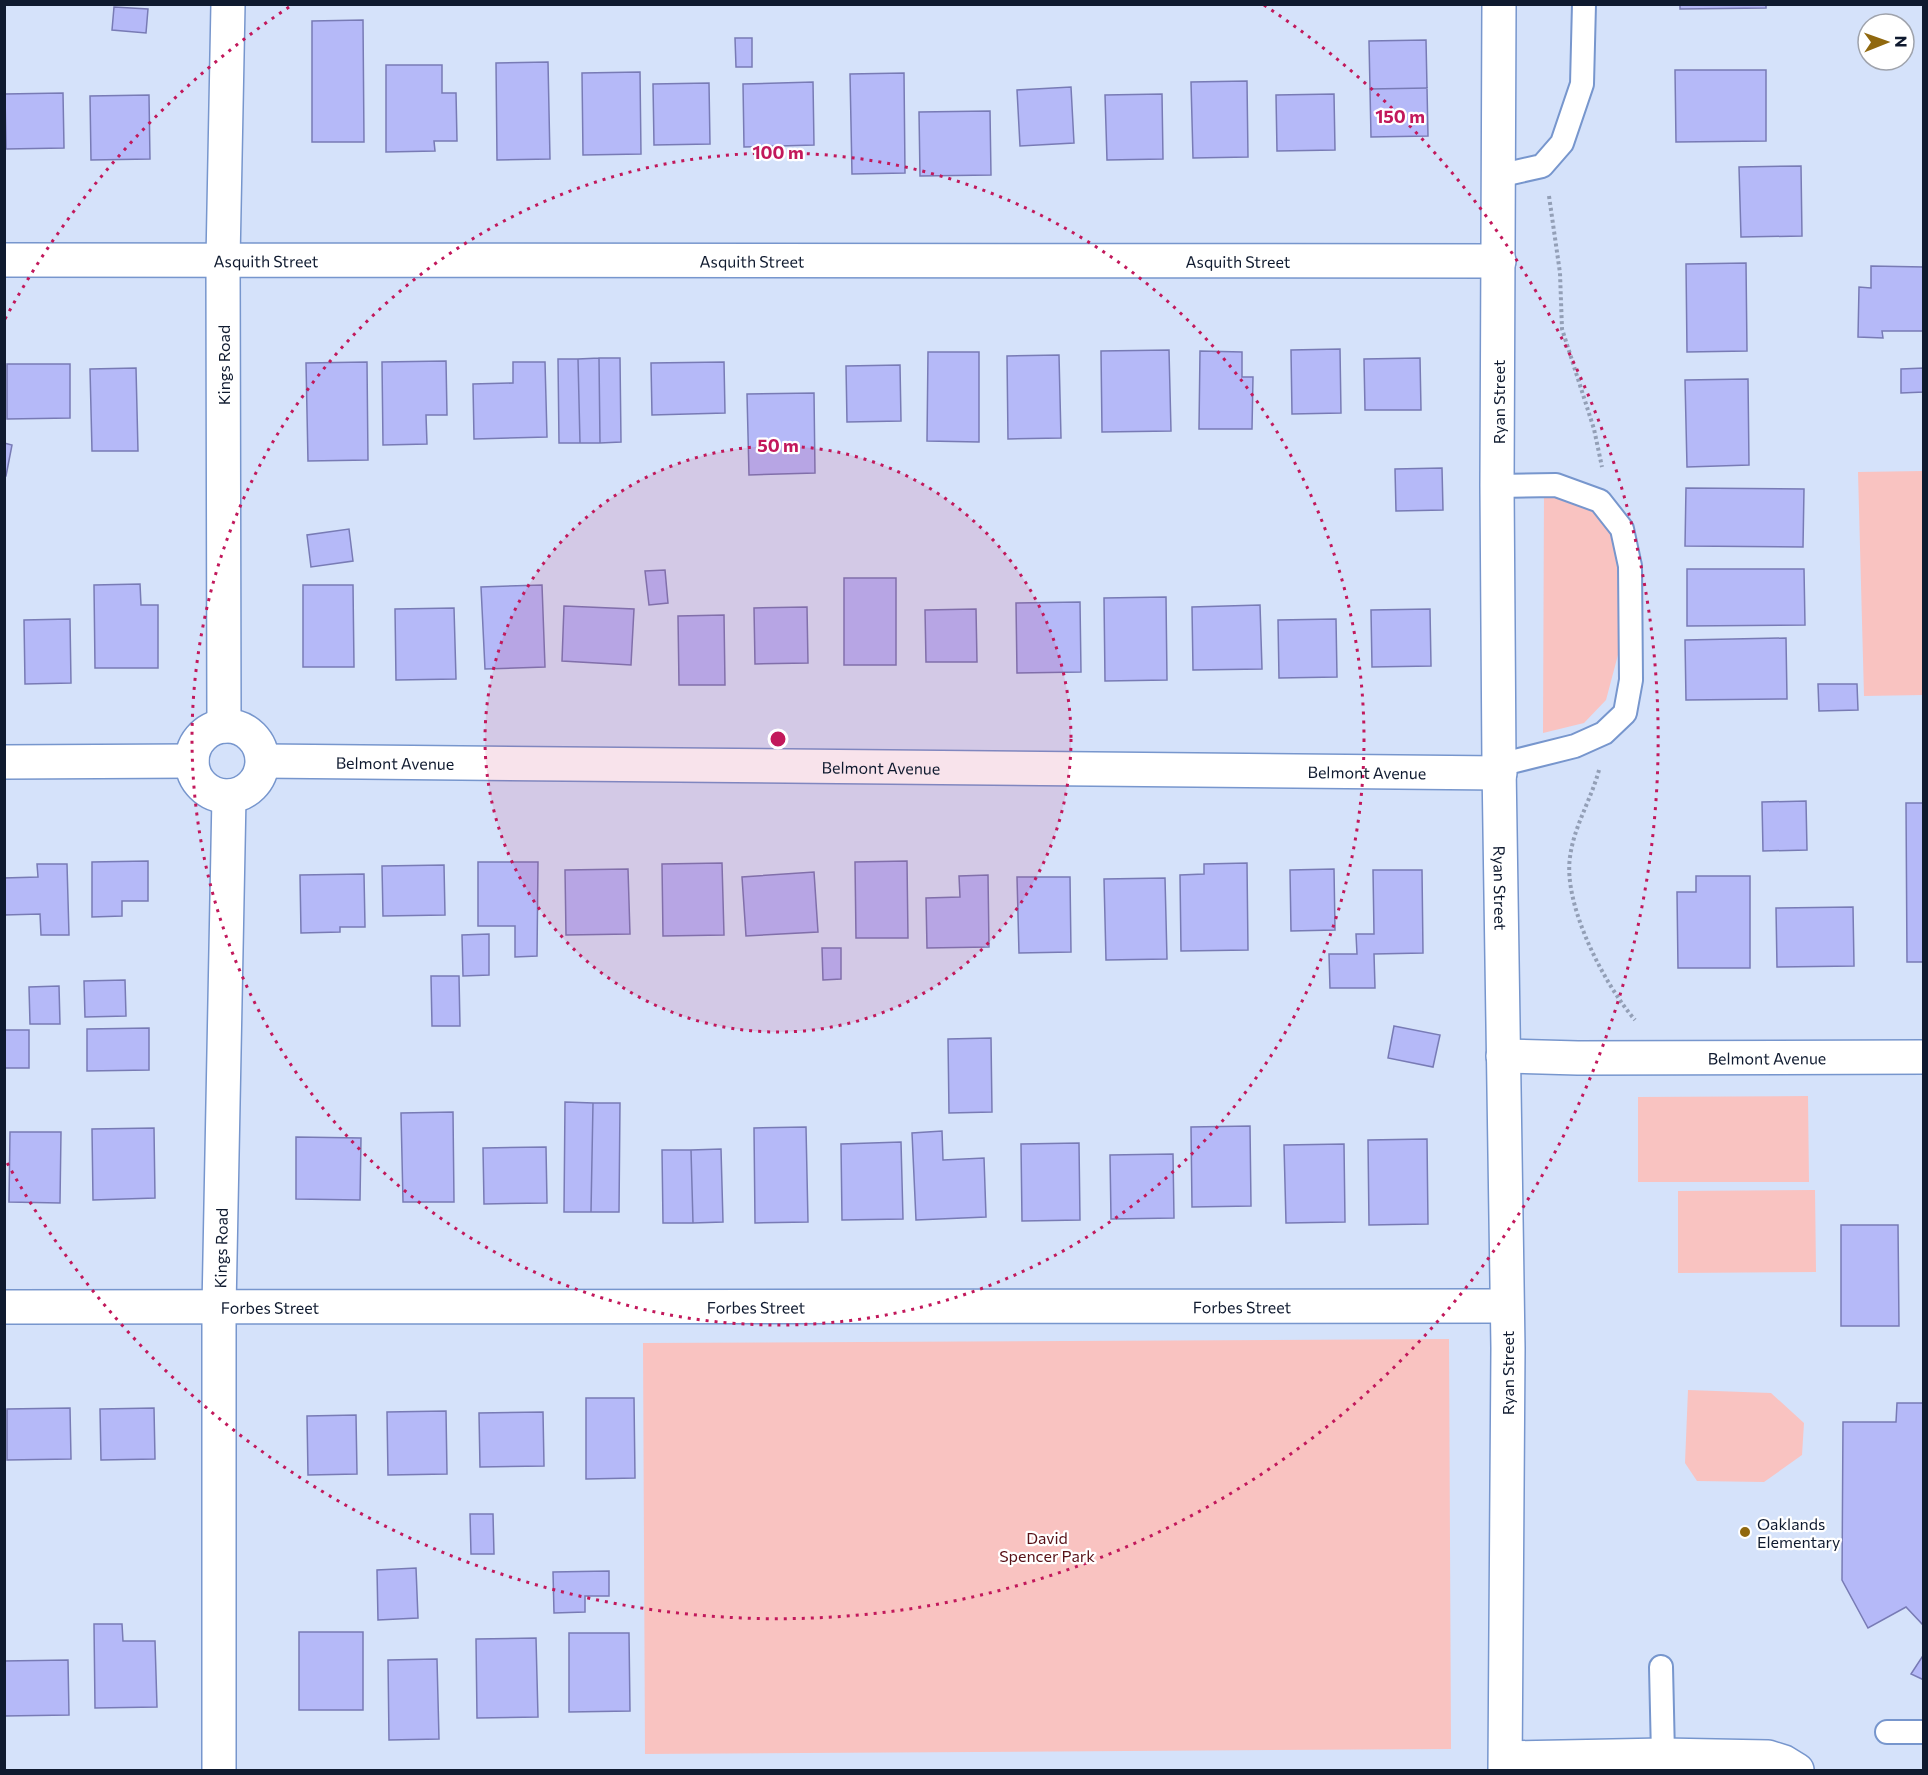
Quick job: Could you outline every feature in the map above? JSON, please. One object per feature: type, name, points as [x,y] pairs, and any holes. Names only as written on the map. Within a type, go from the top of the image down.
[{"type":"street","name":"Kings Road","points":[[224,726],[223,260],[228,4]]},
{"type":"street","name":"Ryan Street","points":[[1499,4],[1497,486],[1508,1348],[1505,1764]]},
{"type":"street","name":"Asquith Street","points":[[4,260],[1499,261]]},
{"type":"street","points":[[224,726],[238,728],[251,735],[260,747],[263,761],[260,774],[253,785],[242,793],[229,796],[215,794],[203,787],[195,775],[192,761],[195,749],[202,738],[212,730],[224,726]]},
{"type":"street","points":[[4,762],[192,761]]},
{"type":"street","name":"Belmont Avenue","points":[[263,761],[1499,769]]},
{"type":"street","name":"Kings Road","points":[[219,1770],[219,1308],[229,796]]},
{"type":"street","name":"Belmont Avenue","points":[[1503,1056],[1923,1057]]},
{"type":"street","name":"Forbes Street","points":[[4,1307],[1506,1306]]},
{"type":"street","points":[[1505,1764],[1663,1755],[1768,1757],[1784,1762],[1797,1770]]},
{"type":"lane","points":[[1498,176],[1542,166],[1562,143],[1582,84],[1584,4]]},
{"type":"lane","points":[[1497,486],[1556,485],[1600,501],[1622,529],[1630,566],[1631,680],[1625,713],[1604,733],[1575,746],[1499,769]]},
{"type":"lane","points":[[1661,1667],[1663,1755]]},
{"type":"lane","points":[[1887,1732],[1923,1732]]},
{"type":"path","points":[[1542,166],[1553,215],[1560,273],[1562,328],[1594,429],[1604,477],[1606,508]]},
{"type":"path","points":[[1599,735],[1601,765],[1592,795],[1576,827],[1569,858],[1570,888],[1602,974],[1632,1016],[1668,1058]]},
{"type":"green space","points":[[1923,471],[1923,695],[1864,696],[1858,472]]},
{"type":"green space","points":[[1544,492],[1601,512],[1617,539],[1623,585],[1619,651],[1606,700],[1584,723],[1543,733]]},
{"type":"green space","points":[[1808,1096],[1809,1182],[1638,1182],[1638,1097]]},
{"type":"green space","points":[[1815,1190],[1816,1272],[1678,1273],[1678,1191]]},
{"type":"green space","name":"David Spencer Park","points":[[1449,1339],[1451,1749],[645,1754],[643,1343]]},
{"type":"green space","points":[[1688,1390],[1771,1393],[1804,1423],[1802,1455],[1764,1482],[1697,1481],[1685,1463]]},
{"type":"building","points":[[1680,4],[1766,4],[1766,8],[1680,9]]},
{"type":"building","points":[[114,7],[148,9],[146,33],[112,30]]},
{"type":"building","points":[[363,20],[364,142],[312,142],[312,21]]},
{"type":"building","points":[[735,38],[752,38],[752,67],[736,67]]},
{"type":"building","points":[[1426,40],[1427,88],[1370,89],[1369,41]]},
{"type":"building","points":[[548,62],[550,159],[497,160],[496,63]]},
{"type":"building","points":[[386,65],[442,65],[442,93],[456,93],[457,141],[434,141],[435,151],[386,152]]},
{"type":"building","points":[[1675,70],[1766,70],[1766,141],[1676,142]]},
{"type":"building","points":[[640,72],[641,154],[583,155],[582,73]]},
{"type":"building","points":[[904,73],[905,173],[852,174],[850,74]]},
{"type":"building","points":[[1247,81],[1248,157],[1193,158],[1191,82]]},
{"type":"building","points":[[813,82],[814,145],[744,147],[743,84]]},
{"type":"building","points":[[709,83],[710,144],[654,145],[653,84]]},
{"type":"building","points":[[1071,87],[1074,143],[1020,146],[1017,90]]},
{"type":"building","points":[[1427,88],[1428,136],[1371,137],[1370,89]]},
{"type":"building","points":[[63,93],[64,148],[6,149],[5,94]]},
{"type":"building","points":[[1162,94],[1163,159],[1107,160],[1105,95]]},
{"type":"building","points":[[1334,94],[1335,150],[1277,151],[1276,95]]},
{"type":"building","points":[[149,95],[150,159],[91,160],[90,96]]},
{"type":"building","points":[[990,111],[991,175],[920,176],[919,112]]},
{"type":"building","points":[[1801,166],[1802,236],[1741,237],[1739,167]]},
{"type":"building","points":[[1746,263],[1747,351],[1687,352],[1686,264]]},
{"type":"building","points":[[1871,266],[1924,267],[1924,331],[1882,331],[1883,338],[1858,337],[1859,287],[1871,288]]},
{"type":"building","points":[[1340,349],[1341,413],[1292,414],[1291,350]]},
{"type":"building","points":[[1169,350],[1171,431],[1102,432],[1101,351]]},
{"type":"building","points":[[1200,351],[1242,352],[1242,377],[1253,377],[1252,429],[1199,429]]},
{"type":"building","points":[[928,352],[979,352],[979,442],[927,441]]},
{"type":"building","points":[[1059,355],[1061,438],[1008,439],[1007,356]]},
{"type":"building","points":[[599,358],[600,443],[580,443],[578,359]]},
{"type":"building","points":[[599,358],[620,358],[621,442],[600,443]]},
{"type":"building","points":[[1420,358],[1421,410],[1365,410],[1364,359]]},
{"type":"building","points":[[558,359],[578,359],[580,443],[559,443]]},
{"type":"building","points":[[446,361],[447,415],[426,415],[427,444],[383,445],[382,362]]},
{"type":"building","points":[[367,362],[368,460],[308,461],[306,363]]},
{"type":"building","points":[[513,362],[545,362],[547,437],[474,439],[473,384],[513,383]]},
{"type":"building","points":[[724,362],[725,413],[652,415],[651,363]]},
{"type":"building","points":[[7,364],[70,364],[70,418],[7,419]]},
{"type":"building","points":[[900,365],[901,421],[847,422],[846,366]]},
{"type":"building","points":[[136,368],[138,451],[92,451],[90,369]]},
{"type":"building","points":[[1924,368],[1924,392],[1901,393],[1901,369]]},
{"type":"building","points":[[1748,379],[1749,465],[1687,467],[1685,380]]},
{"type":"building","points":[[814,393],[815,473],[749,475],[747,394]]},
{"type":"building","points":[[4,443],[12,445],[6,476],[4,476]]},
{"type":"building","points":[[1442,468],[1443,510],[1396,511],[1395,469]]},
{"type":"building","points":[[1686,488],[1804,489],[1803,547],[1685,546]]},
{"type":"building","points":[[349,529],[353,561],[311,567],[307,535]]},
{"type":"building","points":[[1687,569],[1804,569],[1805,625],[1687,626]]},
{"type":"building","points":[[665,570],[668,603],[649,605],[645,571]]},
{"type":"building","points":[[844,578],[896,578],[896,665],[844,665]]},
{"type":"building","points":[[140,584],[141,605],[158,605],[158,668],[95,668],[94,585]]},
{"type":"building","points":[[303,585],[353,585],[354,667],[303,667]]},
{"type":"building","points":[[542,585],[545,667],[485,669],[481,587]]},
{"type":"building","points":[[1166,597],[1167,680],[1105,681],[1104,598]]},
{"type":"building","points":[[1080,602],[1081,672],[1017,673],[1016,603]]},
{"type":"building","points":[[1260,605],[1262,669],[1193,670],[1192,607]]},
{"type":"building","points":[[564,606],[634,609],[631,665],[562,661]]},
{"type":"building","points":[[807,607],[808,663],[755,664],[754,608]]},
{"type":"building","points":[[454,608],[456,679],[396,680],[395,609]]},
{"type":"building","points":[[976,609],[977,662],[926,662],[925,610]]},
{"type":"building","points":[[1430,609],[1431,666],[1372,667],[1371,610]]},
{"type":"building","points":[[724,615],[725,685],[679,685],[678,616]]},
{"type":"building","points":[[70,619],[71,683],[25,684],[24,620]]},
{"type":"building","points":[[1336,619],[1337,677],[1279,678],[1278,620]]},
{"type":"building","points":[[1786,638],[1787,699],[1686,700],[1685,640]]},
{"type":"building","points":[[1818,684],[1857,684],[1858,710],[1819,711]]},
{"type":"building","points":[[1806,801],[1807,850],[1763,851],[1762,802]]},
{"type":"building","points":[[1906,803],[1924,803],[1924,962],[1907,962]]},
{"type":"building","points":[[148,861],[148,901],[122,901],[122,916],[92,917],[92,862]]},
{"type":"building","points":[[907,861],[908,938],[856,938],[855,862]]},
{"type":"building","points":[[478,862],[538,862],[537,956],[515,957],[515,926],[478,926]]},
{"type":"building","points":[[722,863],[724,935],[663,936],[662,864]]},
{"type":"building","points":[[1247,863],[1248,950],[1181,951],[1180,875],[1204,874],[1204,864]]},
{"type":"building","points":[[37,864],[67,864],[69,935],[41,935],[40,914],[4,915],[4,878],[38,877]]},
{"type":"building","points":[[444,865],[445,915],[383,916],[382,866]]},
{"type":"building","points":[[628,869],[630,934],[566,935],[565,870]]},
{"type":"building","points":[[1334,869],[1335,930],[1291,931],[1290,870]]},
{"type":"building","points":[[1373,870],[1422,870],[1423,953],[1374,954],[1375,988],[1330,988],[1329,954],[1357,954],[1356,934],[1374,934]]},
{"type":"building","points":[[814,872],[818,932],[746,936],[742,877]]},
{"type":"building","points":[[364,874],[365,927],[340,927],[340,932],[301,933],[300,875]]},
{"type":"building","points":[[988,875],[989,947],[927,948],[926,898],[960,897],[959,876]]},
{"type":"building","points":[[1696,876],[1750,876],[1750,968],[1678,968],[1677,892],[1696,892]]},
{"type":"building","points":[[1017,877],[1070,877],[1071,952],[1019,953]]},
{"type":"building","points":[[1165,878],[1167,959],[1106,960],[1104,879]]},
{"type":"building","points":[[1853,907],[1854,966],[1777,967],[1776,908]]},
{"type":"building","points":[[489,934],[489,975],[463,976],[462,935]]},
{"type":"building","points":[[822,948],[841,948],[841,979],[823,980]]},
{"type":"building","points":[[431,976],[459,976],[460,1026],[432,1026]]},
{"type":"building","points":[[125,980],[126,1016],[85,1017],[84,981]]},
{"type":"building","points":[[59,986],[60,1024],[30,1024],[29,987]]},
{"type":"building","points":[[1394,1026],[1440,1035],[1433,1067],[1388,1058]]},
{"type":"building","points":[[149,1028],[149,1070],[87,1071],[87,1029]]},
{"type":"building","points":[[4,1030],[29,1030],[29,1068],[4,1068]]},
{"type":"building","points":[[991,1038],[992,1112],[949,1113],[948,1039]]},
{"type":"building","points":[[565,1102],[593,1103],[591,1212],[564,1212]]},
{"type":"building","points":[[593,1103],[620,1103],[619,1212],[591,1212]]},
{"type":"building","points":[[453,1112],[454,1202],[403,1202],[401,1113]]},
{"type":"building","points":[[1250,1126],[1251,1206],[1192,1207],[1191,1127]]},
{"type":"building","points":[[806,1127],[808,1222],[755,1223],[754,1128]]},
{"type":"building","points":[[154,1128],[155,1198],[93,1200],[92,1129]]},
{"type":"building","points":[[942,1131],[943,1160],[984,1158],[986,1217],[916,1220],[912,1133]]},
{"type":"building","points":[[10,1132],[61,1132],[60,1203],[9,1202]]},
{"type":"building","points":[[296,1137],[361,1138],[360,1200],[296,1199]]},
{"type":"building","points":[[1427,1139],[1428,1224],[1369,1225],[1368,1140]]},
{"type":"building","points":[[901,1142],[903,1219],[842,1220],[841,1144]]},
{"type":"building","points":[[1079,1143],[1080,1220],[1022,1221],[1021,1144]]},
{"type":"building","points":[[1344,1144],[1345,1222],[1286,1223],[1284,1145]]},
{"type":"building","points":[[546,1147],[547,1203],[484,1204],[483,1148]]},
{"type":"building","points":[[721,1149],[723,1222],[693,1223],[691,1150]]},
{"type":"building","points":[[662,1150],[691,1150],[693,1223],[663,1223]]},
{"type":"building","points":[[1173,1154],[1174,1218],[1111,1219],[1110,1155]]},
{"type":"building","points":[[1841,1225],[1898,1225],[1899,1326],[1841,1326]]},
{"type":"building","points":[[586,1398],[634,1398],[635,1478],[586,1479]]},
{"type":"building","points":[[1897,1403],[1924,1403],[1924,1626],[1906,1607],[1868,1628],[1842,1580],[1843,1422],[1896,1422]]},
{"type":"building","points":[[70,1408],[71,1459],[7,1460],[7,1409]]},
{"type":"building","points":[[154,1408],[155,1459],[101,1460],[100,1409]]},
{"type":"building","points":[[446,1411],[447,1474],[388,1475],[387,1412]]},
{"type":"building","points":[[543,1412],[544,1466],[480,1467],[479,1413]]},
{"type":"building","points":[[356,1415],[357,1474],[308,1475],[307,1416]]},
{"type":"building","points":[[470,1514],[493,1514],[494,1554],[471,1554]]},
{"type":"building","points":[[416,1568],[418,1618],[378,1620],[377,1570]]},
{"type":"building","points":[[609,1571],[609,1596],[585,1596],[585,1612],[554,1613],[553,1572]]},
{"type":"building","points":[[94,1624],[122,1624],[123,1641],[155,1641],[157,1707],[95,1708]]},
{"type":"building","points":[[299,1632],[363,1632],[363,1710],[299,1710]]},
{"type":"building","points":[[569,1633],[629,1633],[630,1711],[569,1712]]},
{"type":"building","points":[[536,1638],[538,1717],[477,1718],[476,1639]]},
{"type":"building","points":[[1924,1654],[1924,1680],[1911,1674]]},
{"type":"building","points":[[437,1659],[439,1739],[389,1740],[388,1660]]},
{"type":"building","points":[[68,1660],[69,1715],[4,1716],[4,1661]]},
{"type":"place","name":"Oaklands Elementary","points":[[1745,1532]]}]
